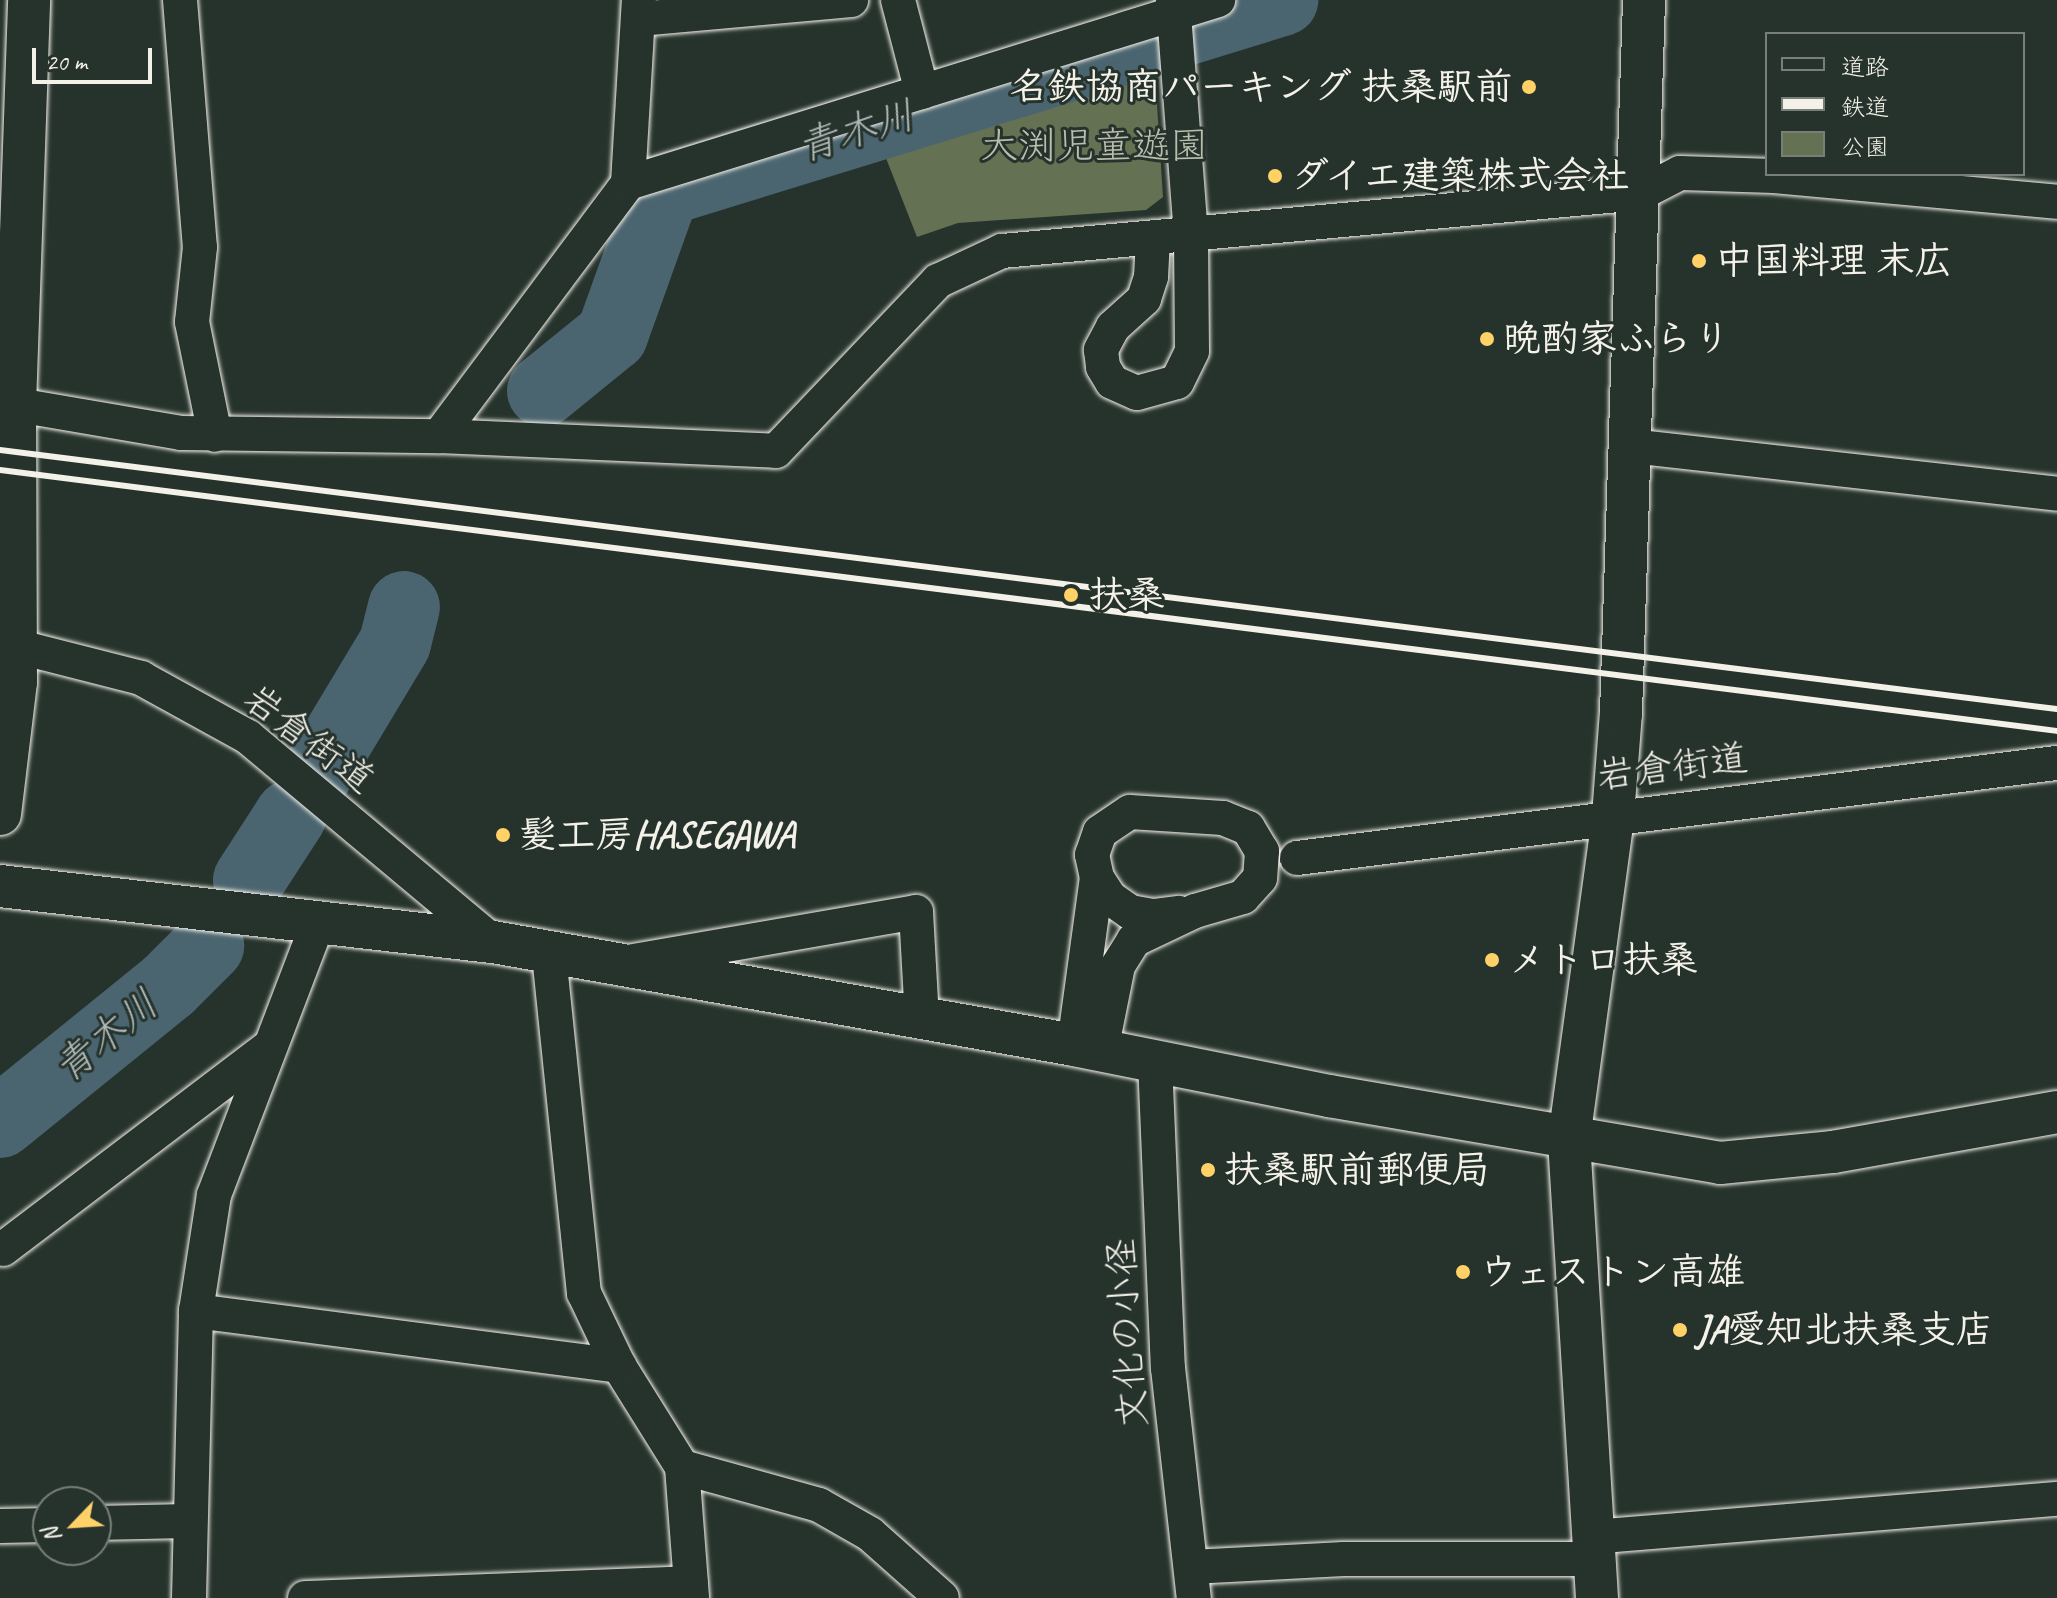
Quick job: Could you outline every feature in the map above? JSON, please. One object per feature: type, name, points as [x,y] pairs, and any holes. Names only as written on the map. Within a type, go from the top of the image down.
[{"type":"street","points":[[0,814],[16,682],[7,642],[19,574],[8,404],[29,0]]},
{"type":"street","points":[[180,0],[200,247],[192,322],[215,435]]},
{"type":"street","points":[[439,436],[628,183],[639,9],[851,0]]},
{"type":"street","points":[[898,0],[922,92]]},
{"type":"street","points":[[628,183],[922,92],[1173,7],[1218,0]]},
{"type":"street","points":[[1594,1565],[1569,1139],[1613,816],[1641,193],[1644,0]]},
{"type":"street","points":[[1153,239],[1151,277],[1144,299],[1113,327],[1101,350],[1103,367],[1112,382],[1137,393],[1171,387],[1189,365],[1191,235],[1173,7]]},
{"type":"street","points":[[8,404],[215,435],[439,436],[776,451],[938,281],[953,271],[1002,251],[1641,193],[1680,173],[1765,176]]},
{"type":"street","points":[[1774,176],[2057,202]]},
{"type":"street","points":[[1631,446],[2057,494]]},
{"type":"street","name":"岩倉街道","points":[[7,642],[141,678],[248,737],[493,942]]},
{"type":"street","name":"岩倉街道","points":[[1297,858],[1613,816],[2057,763]]},
{"type":"street","points":[[1130,812],[1236,821],[1257,839],[1264,865],[1260,878],[1243,897],[1195,911],[1142,934],[1127,948],[1088,1048],[1097,878],[1095,843],[1119,816],[1130,812]]},
{"type":"street","points":[[1097,878],[1110,898],[1130,912],[1153,916],[1195,911]]},
{"type":"street","points":[[0,886],[493,942],[549,955],[1088,1048],[1569,1139],[1720,1163],[1833,1152],[2057,1112]]},
{"type":"street","points":[[615,964],[916,912],[922,1021]]},
{"type":"street","points":[[189,1598],[188,1521],[196,1311],[214,1195],[318,923]]},
{"type":"street","points":[[305,1598],[692,1590],[682,1467],[619,1366],[584,1293],[549,955]]},
{"type":"street","points":[[3,1249],[268,1048]]},
{"type":"street","name":"文化の小径","points":[[1155,1061],[1168,1368],[1192,1583]]},
{"type":"street","points":[[196,1311],[619,1366]]},
{"type":"street","points":[[682,1467],[819,1505],[870,1534],[911,1576],[942,1598]]},
{"type":"street","points":[[1192,1583],[1344,1559],[1594,1565],[2057,1499]]},
{"type":"street","points":[[112,1523],[188,1521]]},
{"type":"street","points":[[0,1526],[32,1525]]},
{"type":"green space","name":"大渕児童遊園","points":[[1154,58],[1163,197],[1146,210],[958,223],[917,237],[882,148]]},
{"type":"waterway","name":"青木川","points":[[543,391],[612,335],[664,190],[1282,0]]},
{"type":"waterway","name":"青木川","points":[[314,778],[395,643],[404,607]]},
{"type":"waterway","name":"青木川","points":[[249,880],[291,815]]},
{"type":"waterway","name":"青木川","points":[[0,1122],[168,986],[208,946]]},
{"type":"railway","points":[[0,450],[2057,709]]},
{"type":"railway","points":[[0,470],[2057,731]]},
{"type":"place","name":"名鉄協商パーキング 扶桑駅前","points":[[1529,87]]},
{"type":"place","name":"ダイエ建築株式会社","points":[[1275,176]]},
{"type":"place","name":"中国料理 末広","points":[[1699,261]]},
{"type":"place","name":"晩酌家ふらり","points":[[1487,339]]},
{"type":"place","name":"扶桑","points":[[1071,595]]},
{"type":"place","name":"髪工房HASEGAWA","points":[[503,835]]},
{"type":"place","name":"メトロ扶桑","points":[[1492,960]]},
{"type":"place","name":"扶桑駅前郵便局","points":[[1208,1170]]},
{"type":"place","name":"ウェストン高雄","points":[[1463,1272]]},
{"type":"place","name":"JA愛知北扶桑支店","points":[[1680,1330]]}]
